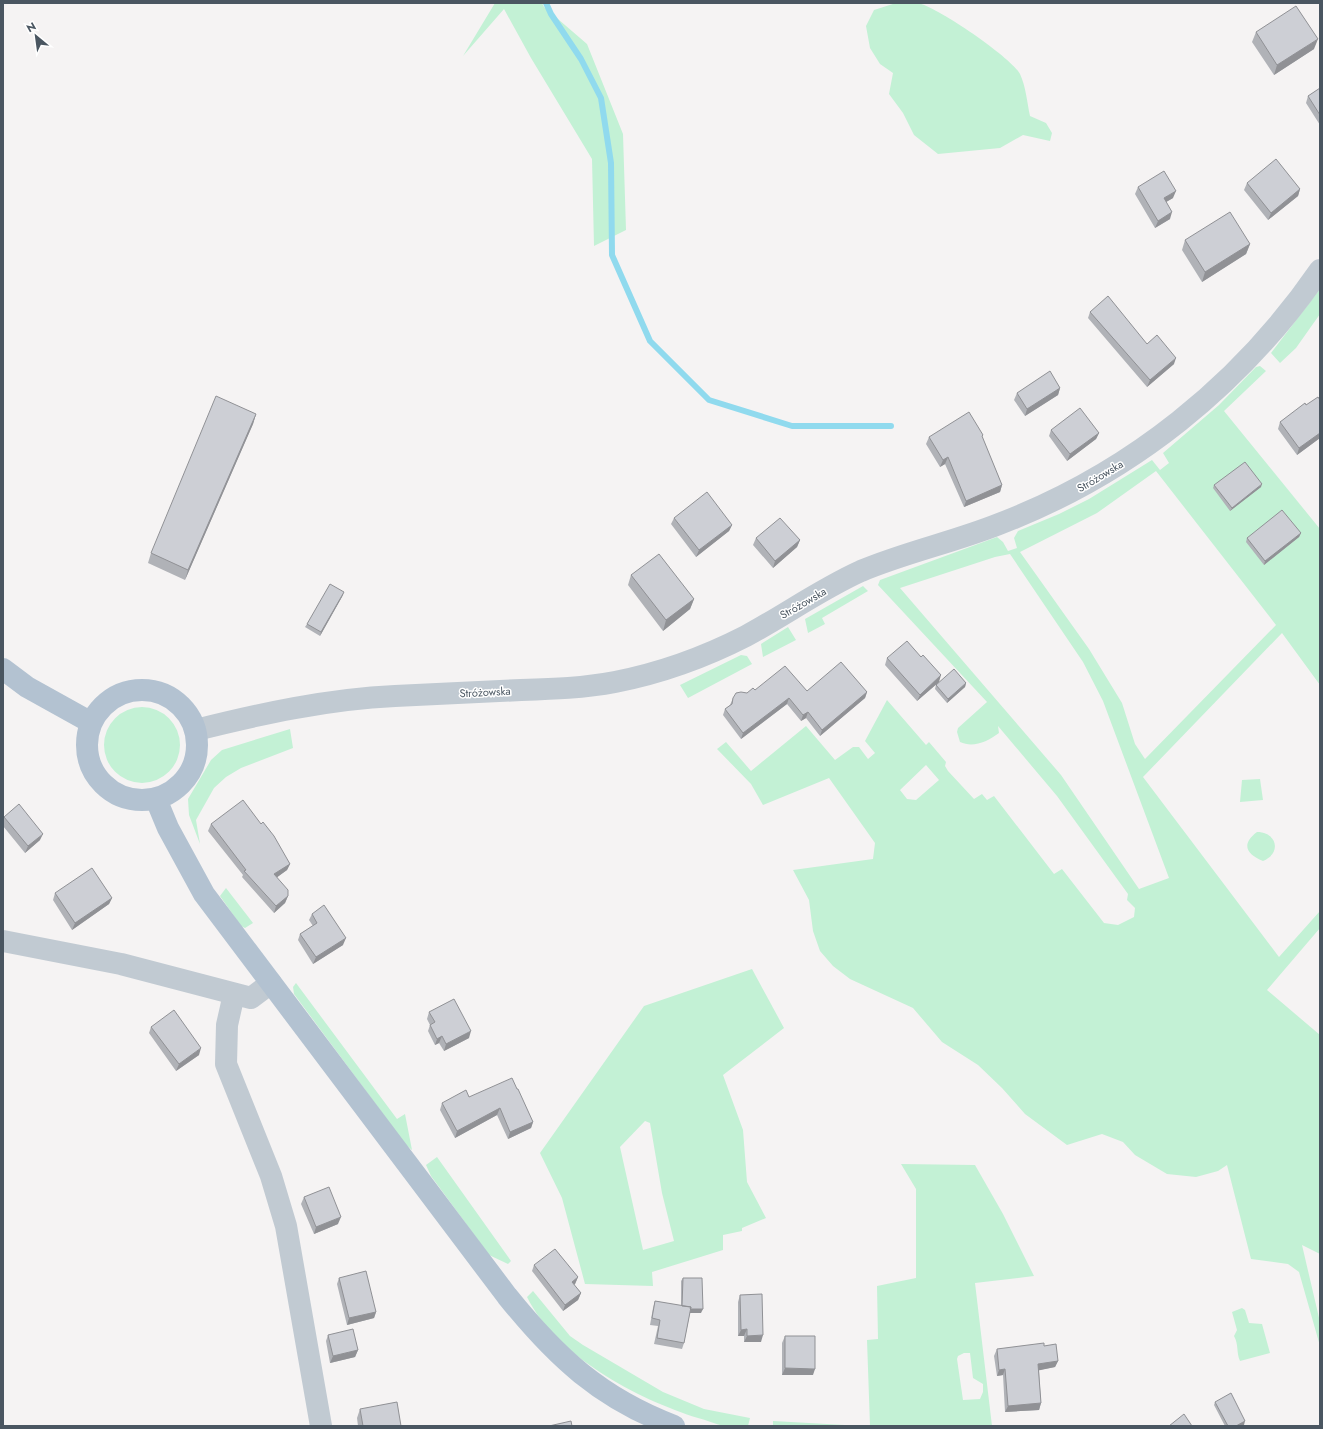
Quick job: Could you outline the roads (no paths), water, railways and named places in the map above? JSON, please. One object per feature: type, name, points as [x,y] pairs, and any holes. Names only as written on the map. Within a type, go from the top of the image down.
[{"type":"main road","points":[[3,669],[26,687],[90,722]]},
{"type":"main road","points":[[146,689],[168,695],[186,710],[196,730],[198,752],[190,773],[176,789],[156,799],[135,800],[115,794],[99,781],[89,763],[86,742],[90,722],[104,704],[123,692],[146,689]]},
{"type":"main road","points":[[156,799],[168,828],[204,894],[538,1335],[579,1373],[622,1403],[674,1426]]},
{"type":"street","name":"Stróżowska","points":[[196,730],[291,710],[391,696],[553,689],[604,684],[648,675],[704,655],[745,636],[837,583],[860,572],[888,560],[964,537],[1026,513],[1074,491],[1117,466],[1181,420],[1226,381],[1265,340],[1320,270]]},
{"type":"street","points":[[3,941],[121,964],[251,998],[271,982]]},
{"type":"street","points":[[234,994],[227,1025],[226,1064],[271,1176],[286,1226],[321,1426]]},
{"type":"waterway","points":[[546,3],[551,14],[581,59],[601,98],[611,163],[612,255],[650,341],[709,400],[792,426],[891,426]]}]
